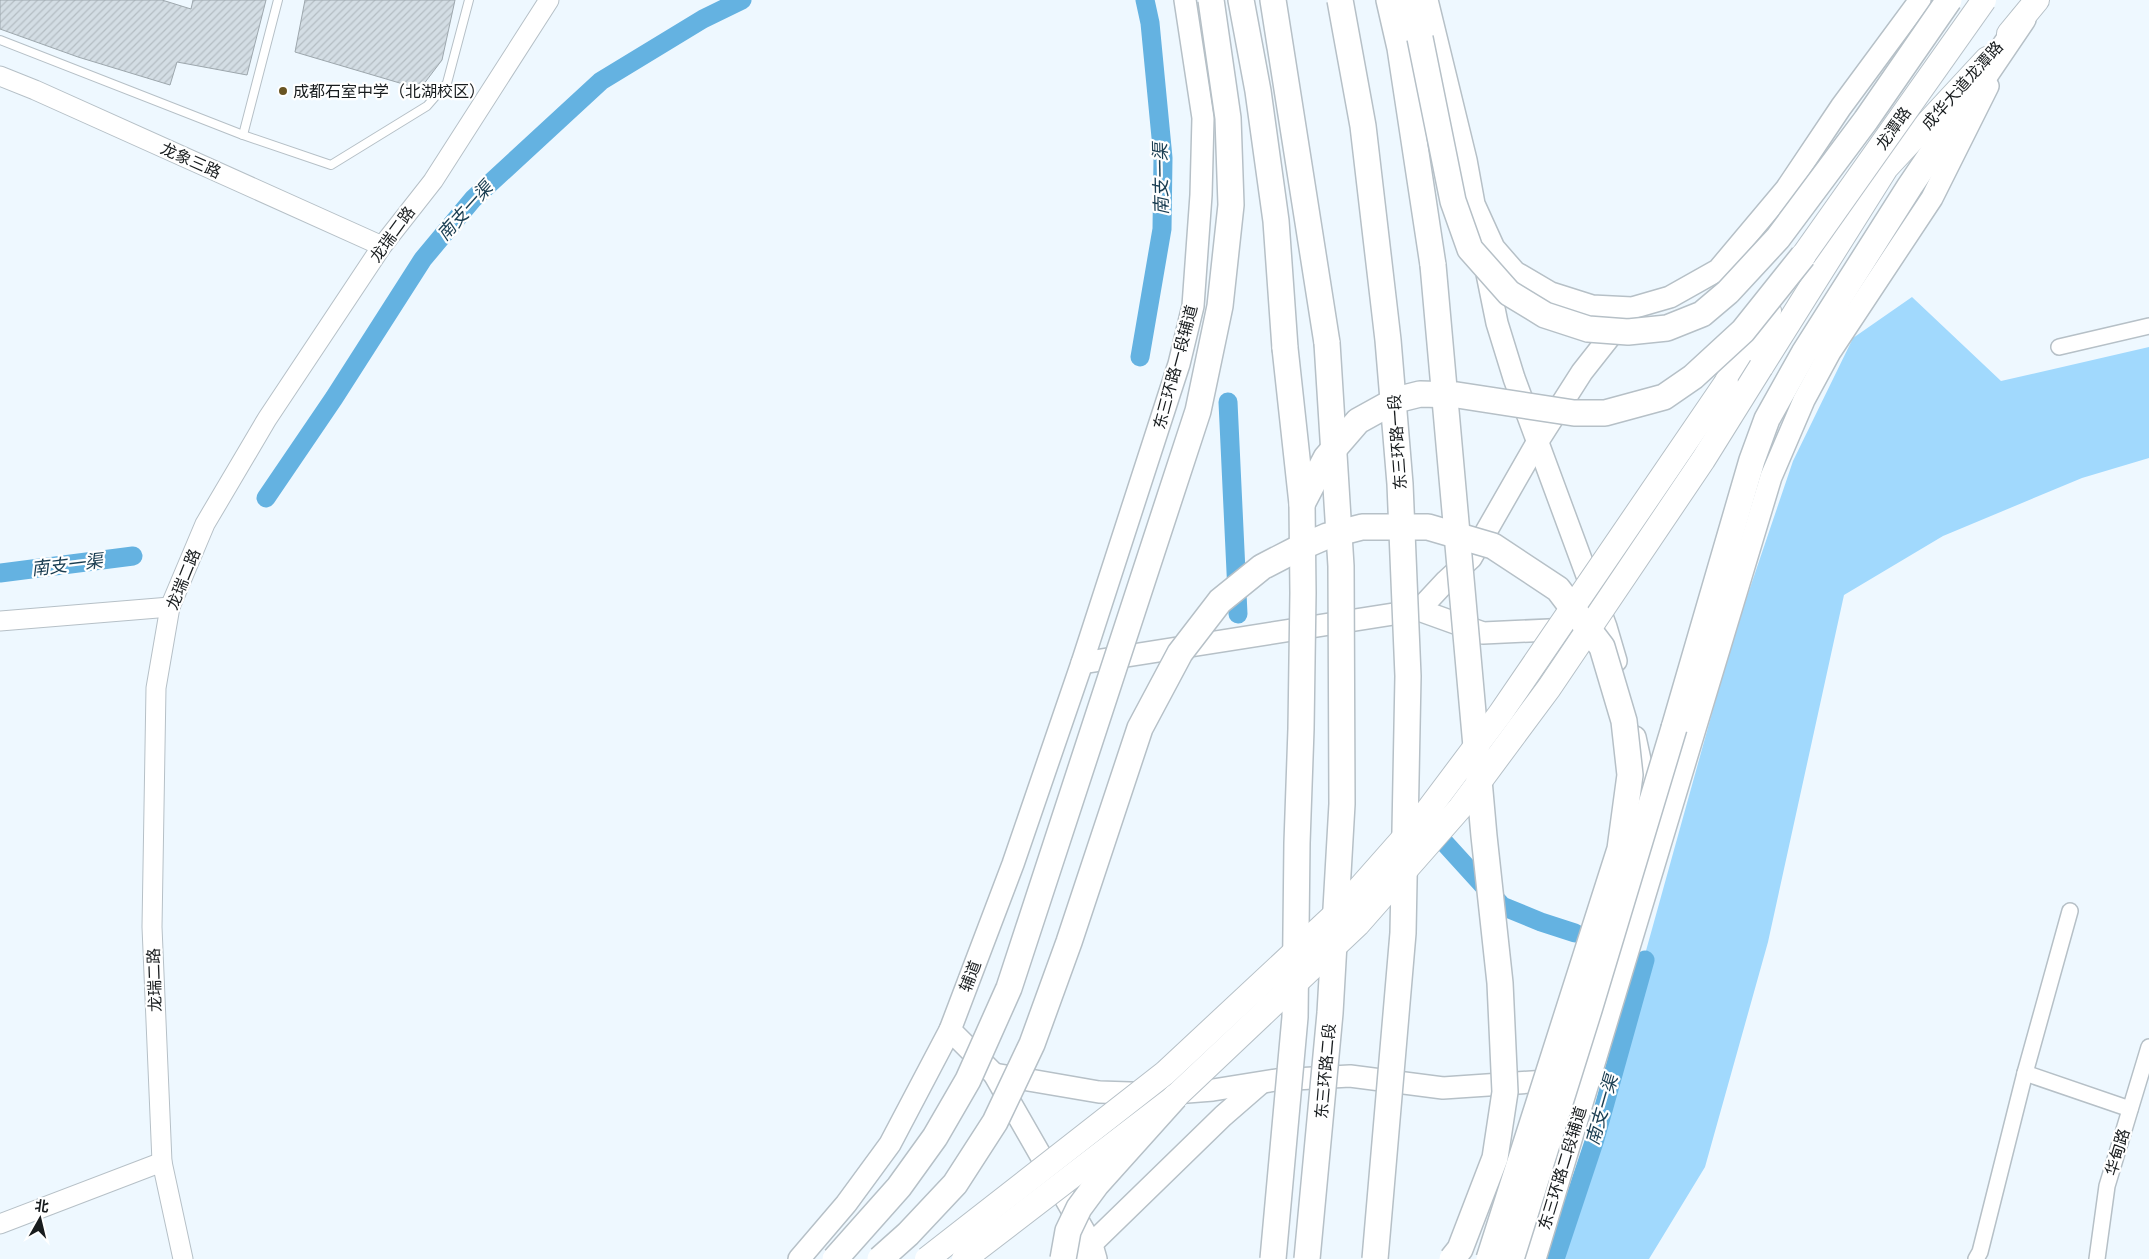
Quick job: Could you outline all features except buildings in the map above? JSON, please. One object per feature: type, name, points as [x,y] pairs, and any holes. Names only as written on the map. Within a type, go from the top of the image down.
[{"type":"highway","points":[[835,1259],[899,1187],[935,1137],[968,1080],[1009,988],[1198,410],[1220,306],[1231,205],[1228,118],[1211,0]]},
{"type":"highway","points":[[1241,0],[1258,91],[1276,222],[1285,348],[1302,504],[1302,729],[1297,852],[1294,1016],[1273,1259]]},
{"type":"highway","name":"东三环路二段","points":[[1273,0],[1327,343],[1341,566],[1342,804],[1330,1013],[1307,1259]]},
{"type":"highway","name":"东三环路一段","points":[[1340,0],[1363,126],[1380,256],[1400,484],[1408,676],[1403,933],[1375,1259]]},
{"type":"highway","points":[[1389,0],[1400,48],[1433,265],[1484,836],[1500,983],[1505,1092],[1496,1158],[1460,1249],[1452,1259]]},
{"type":"highway","points":[[1407,0],[1420,38],[1453,201],[1470,249],[1509,293],[1544,314],[1588,329],[1628,332],[1667,328],[1702,314],[1728,292],[1778,238],[1866,120],[1949,0]]},
{"type":"highway","points":[[1511,1259],[1592,1000],[1752,460],[1768,419],[1804,353],[1910,186],[2030,10]]},
{"type":"highway","points":[[1302,504],[1326,458],[1358,420],[1396,400],[1420,394],[1457,395],[1574,413],[1605,413],[1664,397],[1693,377],[1743,332],[1803,256]]},
{"type":"highway","points":[[880,1259],[908,1234],[955,1184],[995,1122],[1032,1044],[1070,942],[1140,728],[1180,653],[1220,601],[1262,567],[1297,548],[1326,536],[1362,527],[1428,527],[1493,546],[1558,589],[1602,647],[1624,721],[1630,775],[1620,849],[1489,1259]]},
{"type":"highway","points":[[1063,1259],[1068,1232],[1079,1208],[1096,1185],[1175,1097]]},
{"type":"main road","name":"东三环路一段辅道","points":[[1082,664],[1179,364],[1193,306],[1201,195],[1203,118],[1185,0]]},
{"type":"main road","points":[[1427,0],[1466,160],[1497,323],[1514,378],[1606,627],[1625,691],[1660,847]]},
{"type":"main road","points":[[1474,204],[1494,248],[1515,272],[1551,293],[1592,306],[1632,308],[1670,297],[1718,270],[1786,189],[1841,107],[1920,0]]},
{"type":"main road","name":"龙潭路","points":[[927,1259],[1165,1073],[1342,908],[1425,814],[1500,714],[1726,383],[1803,256],[1984,0]]},
{"type":"main road","name":"成华大道龙潭路","points":[[964,1259],[1175,1097],[1358,924],[1460,808],[1550,688],[1703,460],[1886,168],[2030,10]]},
{"type":"main road","name":"东三环路二段辅道","points":[[1535,1259],[1771,477],[1804,400],[1830,352],[1932,198],[2030,10]]},
{"type":"main road","points":[[1419,610],[1471,558],[1538,441],[1582,372],[1632,308]]},
{"type":"main road","points":[[1082,664],[1419,610],[1483,633],[1606,627]]},
{"type":"main road","name":"辅道","points":[[799,1259],[846,1204],[890,1144],[950,1030],[1013,864],[1082,664]]},
{"type":"main road","points":[[950,1030],[994,1074],[1088,1254],[1223,1116],[1261,1083]]},
{"type":"main road","points":[[994,1074],[1099,1092],[1161,1094],[1276,1080],[1350,1076],[1444,1088],[1589,1078]]},
{"type":"street","name":"龙瑞二路","points":[[183,1259],[162,1162],[152,927],[156,688],[170,607],[205,524],[266,419],[382,246],[433,181],[549,0]]},
{"type":"street","name":"龙象三路","points":[[0,76],[382,246]]},
{"type":"street","points":[[2059,347],[2149,326]]},
{"type":"street","points":[[0,620],[170,607]]},
{"type":"street","points":[[1976,1259],[1980,1252],[2025,1073],[2070,911]]},
{"type":"street","name":"华甸路","points":[[2097,1259],[2106,1186],[2149,1047]]},
{"type":"street","points":[[2025,1073],[2130,1109]]},
{"type":"street","points":[[0,1224],[162,1162]]},
{"type":"lane","points":[[243,135],[278,0]]},
{"type":"lane","points":[[0,40],[243,135],[332,165],[427,106],[447,82],[469,0]]},
{"type":"shaded area","points":[[1912,297],[2001,381],[2149,347],[2149,458],[2082,478],[1943,536],[1844,595],[1768,942],[1705,1167],[1649,1259],[1557,1259],[1599,1120],[1732,641],[1793,461],[1853,338]]},
{"type":"waterway","name":"南支一渠","points":[[266,498],[334,398],[423,259],[473,199],[601,81],[703,19],[742,0]]},
{"type":"waterway","name":"南支一渠","points":[[1140,357],[1162,229],[1163,158],[1150,23],[1145,0]]},
{"type":"waterway","name":"南支一渠","points":[[1228,402],[1238,614]]},
{"type":"waterway","name":"南支一渠","points":[[0,573],[133,556]]},
{"type":"waterway","name":"南支一渠","points":[[1432,829],[1502,906],[1575,933]]},
{"type":"waterway","name":"南支一渠","points":[[1555,1259],[1595,1139],[1645,960]]},
{"type":"place","name":"成都石室中学（北湖校区）","points":[[283,91]]}]
